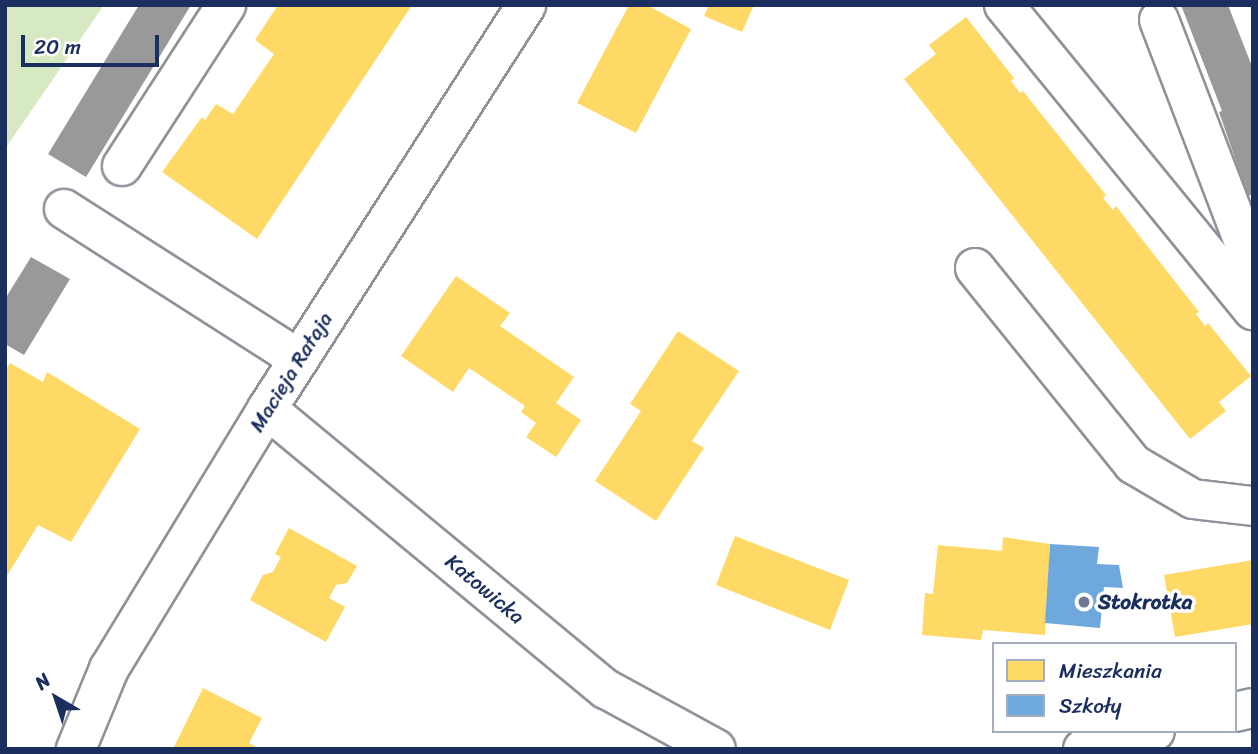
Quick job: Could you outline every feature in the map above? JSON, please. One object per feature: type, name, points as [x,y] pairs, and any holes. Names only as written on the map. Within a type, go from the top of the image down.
[{"type":"street","points":[[122,166],[226,5]]},
{"type":"street","name":"Macieja Rataja","points":[[76,749],[109,669],[267,409],[526,5]]},
{"type":"street","points":[[1004,5],[1253,310]]},
{"type":"street","points":[[1159,20],[1253,266]]},
{"type":"street","points":[[64,209],[299,359]]},
{"type":"street","points":[[975,268],[1133,464],[1194,499],[1253,506]]},
{"type":"street","name":"Katowicka","points":[[267,409],[606,690],[716,749]]},
{"type":"street","points":[[1083,749],[1147,733]]},
{"type":"green space","points":[[5,5],[104,5],[5,149]]},
{"type":"building: Mieszkania","points":[[278,5],[412,5],[257,239],[162,172],[202,117],[205,120],[216,104],[233,114],[274,54],[255,40]]},
{"type":"building: Mieszkania","points":[[629,5],[647,5],[691,29],[636,133],[577,103]]},
{"type":"building: Mieszkania","points":[[709,5],[754,5],[742,32],[704,16]]},
{"type":"building: Mieszkania","points":[[966,17],[1014,78],[1011,81],[1020,93],[1023,91],[1106,195],[1103,198],[1113,210],[1116,206],[1199,312],[1196,314],[1205,326],[1208,323],[1251,376],[1219,402],[1226,411],[1190,439],[904,79],[936,54],[929,45]]},
{"type":"building: Mieszkania","points":[[456,276],[510,313],[500,326],[574,377],[556,403],[581,420],[556,457],[526,437],[536,423],[521,412],[525,406],[469,368],[453,392],[401,356]]},
{"type":"building: Mieszkania","points":[[678,331],[739,371],[692,441],[704,448],[656,521],[595,481],[641,411],[630,404]]},
{"type":"building: Mieszkania","points":[[10,363],[43,382],[47,372],[140,429],[71,542],[38,525],[5,579],[5,371]]},
{"type":"building: Mieszkania","points":[[289,528],[357,566],[347,583],[336,585],[329,598],[345,607],[326,642],[250,600],[263,575],[273,572],[281,557],[275,554]]},
{"type":"building: Mieszkania","points":[[735,536],[849,580],[830,630],[716,585]]},
{"type":"building: Mieszkania","points":[[1003,537],[1050,544],[1045,635],[983,630],[981,640],[922,635],[925,593],[933,594],[938,545],[1002,551]]},
{"type":"building: Mieszkania","points":[[1253,560],[1253,624],[1175,637],[1164,575]]},
{"type":"building: Mieszkania","points":[[203,688],[262,718],[249,743],[260,749],[173,749]]},
{"type":"building: Szkoły","points":[[1050,544],[1099,547],[1097,564],[1119,565],[1123,588],[1104,587],[1100,628],[1045,623]]},
{"type":"building: Przemysł","points":[[139,5],[191,5],[86,177],[48,154]]},
{"type":"building: Przemysł","points":[[1181,5],[1228,5],[1253,69],[1253,194],[1248,196],[1219,112],[1222,111]]},
{"type":"building: Przemysł","points":[[31,257],[70,279],[24,355],[5,344],[5,299]]},
{"type":"place","name":"Stokrotka","points":[[1084,602]]}]
